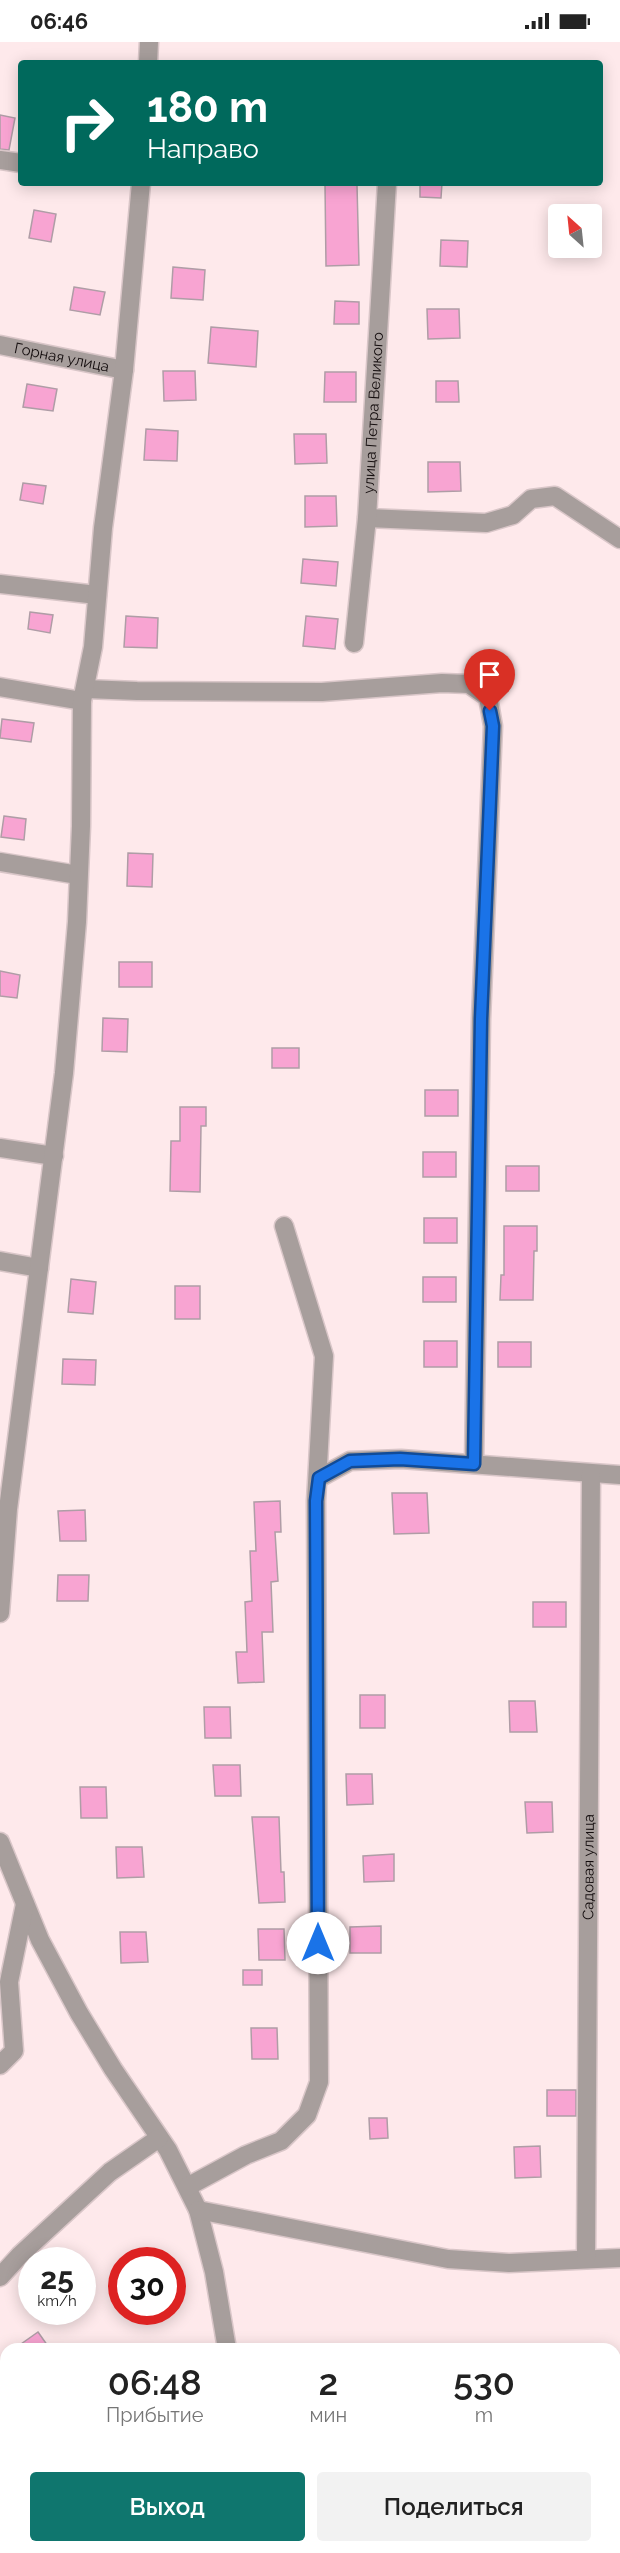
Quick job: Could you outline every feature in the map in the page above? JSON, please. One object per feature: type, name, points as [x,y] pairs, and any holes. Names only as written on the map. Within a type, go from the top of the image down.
[{"type":"street","points":[[148,60],[149,42]]},
{"type":"street","points":[[0,160],[18,163]]},
{"type":"street","points":[[0,1613],[7,1466],[39,1268],[54,1156],[76,922],[84,695],[93,646],[103,528],[124,370],[141,186]]},
{"type":"street","name":"улица Петра Великого","points":[[354,643],[367,518],[387,186]]},
{"type":"street","name":"Горная улица","points":[[0,345],[124,370]]},
{"type":"street","points":[[367,518],[486,523],[513,514],[531,499],[555,496],[620,539]]},
{"type":"street","points":[[0,584],[97,595]]},
{"type":"street","points":[[0,687],[84,695],[137,691],[322,692],[442,683],[469,684],[488,697],[493,726],[481,1019],[474,1464]]},
{"type":"street","points":[[0,862],[78,875]]},
{"type":"street","points":[[0,1148],[54,1156]]},
{"type":"street","points":[[187,2187],[246,2155],[281,2141],[307,2115],[319,2082],[316,1501],[324,1356],[284,1226]]},
{"type":"street","points":[[0,1261],[39,1268]]},
{"type":"street","points":[[319,1478],[350,1461],[400,1459],[620,1475]]},
{"type":"street","name":"Садовая улица","points":[[586,2259],[591,1474]]},
{"type":"street","points":[[0,1842],[40,1940],[79,2013],[159,2138],[198,2210],[214,2272],[226,2343]]},
{"type":"street","points":[[0,2065],[14,2051],[9,1982],[25,1904]]},
{"type":"street","points":[[0,2277],[20,2255],[110,2172],[159,2138]]},
{"type":"street","points":[[198,2210],[448,2259],[509,2263],[620,2258]]},
{"type":"building","points":[[0,115],[15,118],[9,150],[0,149]]},
{"type":"building","points":[[325,186],[357,186],[359,265],[326,266]]},
{"type":"building","points":[[420,186],[442,186],[441,198],[420,197]]},
{"type":"building","points":[[34,210],[56,214],[51,242],[29,238]]},
{"type":"building","points":[[441,240],[468,241],[467,267],[440,266]]},
{"type":"building","points":[[173,267],[205,270],[203,300],[171,298]]},
{"type":"building","points":[[74,287],[105,292],[100,315],[70,310]]},
{"type":"building","points":[[335,301],[359,302],[359,324],[334,324]]},
{"type":"building","points":[[427,309],[459,309],[460,338],[428,339]]},
{"type":"building","points":[[211,327],[258,331],[256,367],[208,363]]},
{"type":"building","points":[[163,371],[195,371],[196,400],[164,401]]},
{"type":"building","points":[[325,372],[356,372],[356,402],[324,402]]},
{"type":"building","points":[[436,381],[458,381],[459,402],[436,402]]},
{"type":"building","points":[[27,384],[57,389],[53,411],[23,407]]},
{"type":"building","points":[[146,429],[178,431],[177,461],[144,460]]},
{"type":"building","points":[[294,434],[326,434],[327,463],[295,464]]},
{"type":"building","points":[[428,462],[460,462],[461,491],[428,492]]},
{"type":"building","points":[[23,483],[46,486],[43,504],[20,500]]},
{"type":"building","points":[[305,496],[336,496],[337,526],[305,527]]},
{"type":"building","points":[[303,559],[338,562],[336,586],[301,583]]},
{"type":"building","points":[[30,612],[53,615],[50,633],[28,629]]},
{"type":"building","points":[[126,616],[158,618],[157,648],[124,647]]},
{"type":"building","points":[[306,616],[338,619],[335,649],[303,646]]},
{"type":"building","points":[[2,719],[34,723],[31,742],[0,738]]},
{"type":"building","points":[[4,816],[26,819],[24,840],[1,837]]},
{"type":"building","points":[[128,853],[153,854],[152,887],[127,886]]},
{"type":"building","points":[[119,962],[152,962],[152,987],[119,987]]},
{"type":"building","points":[[0,971],[20,975],[17,998],[0,996]]},
{"type":"building","points":[[103,1018],[128,1019],[127,1052],[102,1051]]},
{"type":"building","points":[[272,1048],[299,1048],[299,1068],[272,1068]]},
{"type":"building","points":[[425,1090],[458,1090],[458,1116],[425,1116]]},
{"type":"building","points":[[180,1107],[206,1107],[206,1126],[201,1126],[200,1192],[170,1191],[171,1141],[180,1141]]},
{"type":"building","points":[[423,1152],[456,1152],[456,1177],[423,1177]]},
{"type":"building","points":[[506,1166],[539,1166],[539,1191],[506,1191]]},
{"type":"building","points":[[424,1218],[457,1218],[457,1243],[424,1243]]},
{"type":"building","points":[[504,1226],[537,1226],[533,1300],[500,1300],[501,1275],[504,1275]]},
{"type":"building","points":[[423,1277],[456,1277],[456,1302],[423,1302]]},
{"type":"building","points":[[71,1279],[96,1282],[93,1314],[68,1312]]},
{"type":"building","points":[[175,1286],[200,1286],[200,1319],[175,1319]]},
{"type":"building","points":[[424,1341],[457,1341],[457,1367],[424,1367]]},
{"type":"building","points":[[498,1342],[531,1342],[531,1367],[498,1367]]},
{"type":"building","points":[[63,1359],[96,1360],[95,1385],[62,1384]]},
{"type":"building","points":[[392,1493],[427,1493],[429,1533],[394,1534]]},
{"type":"building","points":[[280,1501],[281,1532],[275,1532],[278,1581],[271,1582],[273,1632],[262,1632],[264,1682],[238,1683],[236,1652],[247,1652],[245,1602],[252,1601],[250,1551],[256,1551],[254,1502]]},
{"type":"building","points":[[85,1510],[86,1541],[60,1541],[58,1511]]},
{"type":"building","points":[[58,1575],[89,1575],[88,1601],[57,1601]]},
{"type":"building","points":[[533,1602],[566,1602],[566,1627],[533,1627]]},
{"type":"building","points":[[360,1695],[385,1695],[385,1728],[360,1728]]},
{"type":"building","points":[[509,1701],[535,1701],[537,1732],[510,1732]]},
{"type":"building","points":[[204,1707],[230,1707],[231,1738],[205,1738]]},
{"type":"building","points":[[213,1765],[240,1765],[241,1796],[215,1796]]},
{"type":"building","points":[[346,1774],[372,1774],[373,1804],[347,1805]]},
{"type":"building","points":[[80,1787],[106,1787],[107,1818],[81,1818]]},
{"type":"building","points":[[525,1802],[552,1802],[553,1832],[527,1833]]},
{"type":"building","points":[[252,1817],[279,1817],[281,1872],[284,1872],[285,1902],[259,1903]]},
{"type":"building","points":[[116,1847],[142,1847],[144,1877],[117,1878]]},
{"type":"building","points":[[394,1854],[394,1881],[364,1882],[363,1856]]},
{"type":"building","points":[[381,1926],[381,1953],[350,1953],[350,1927]]},
{"type":"building","points":[[258,1929],[284,1929],[285,1960],[259,1960]]},
{"type":"building","points":[[120,1932],[146,1932],[148,1962],[121,1963]]},
{"type":"building","points":[[243,1970],[262,1970],[262,1985],[243,1985]]},
{"type":"building","points":[[251,2028],[277,2028],[278,2059],[252,2059]]},
{"type":"building","points":[[547,2090],[576,2090],[576,2116],[547,2116]]},
{"type":"building","points":[[369,2118],[387,2118],[388,2138],[370,2139]]},
{"type":"building","points":[[540,2146],[541,2177],[515,2178],[514,2147]]},
{"type":"building","points":[[38,2332],[46,2343],[22,2343]]},
{"type":"route","points":[[318,1943],[316,1501],[319,1478],[350,1461],[400,1459],[474,1464],[481,1019],[493,726],[490,711]]}]
